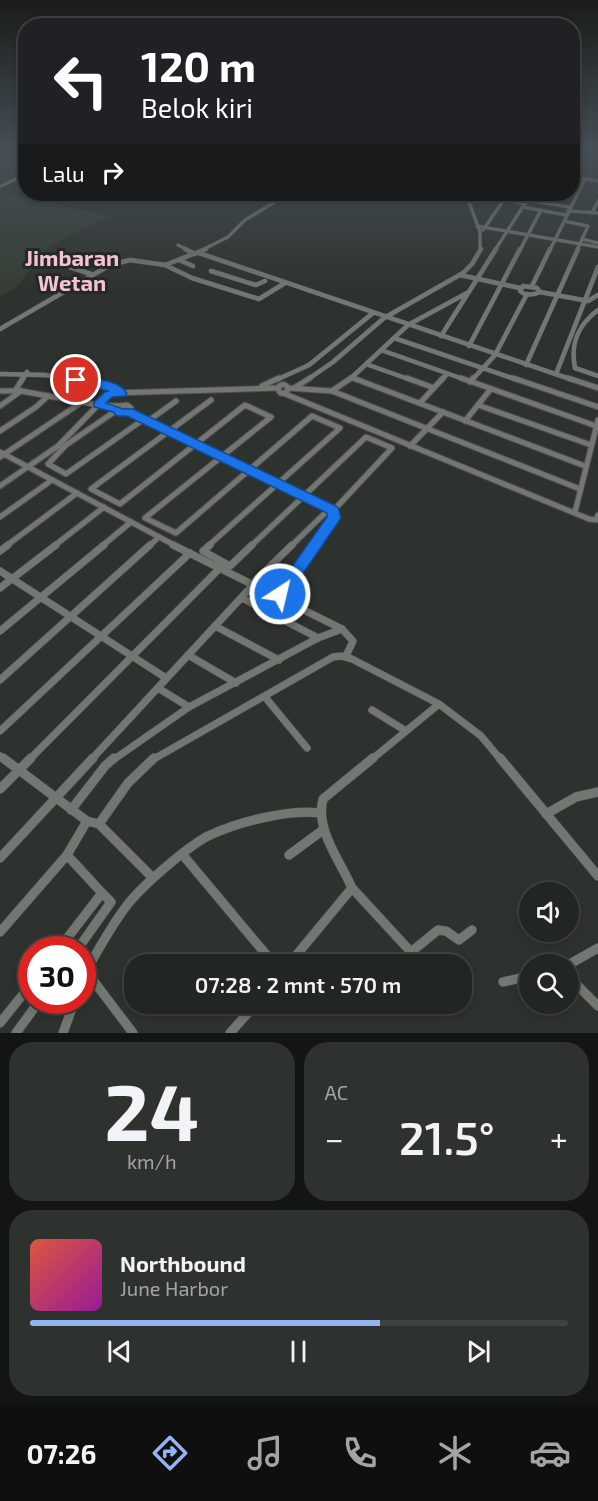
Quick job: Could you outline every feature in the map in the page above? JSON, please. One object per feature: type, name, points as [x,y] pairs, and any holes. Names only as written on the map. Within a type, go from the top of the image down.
[{"type":"street","points":[[165,265],[221,242],[245,220],[276,201]]},
{"type":"street","points":[[283,393],[325,369],[385,317],[462,274],[472,265],[481,251],[480,234],[468,201]]},
{"type":"street","points":[[490,201],[495,212]]},
{"type":"street","points":[[480,234],[503,201]]},
{"type":"street","points":[[509,201],[541,210],[598,213]]},
{"type":"street","points":[[441,336],[527,201]]},
{"type":"street","points":[[532,286],[573,201]]},
{"type":"street","points":[[592,213],[598,201]]},
{"type":"street","points":[[525,204],[547,203],[568,211]]},
{"type":"street","points":[[469,346],[541,210]]},
{"type":"street","points":[[526,365],[587,225],[564,221]]},
{"type":"street","points":[[477,226],[598,245]]},
{"type":"street","points":[[178,245],[285,283],[365,308],[408,326],[598,388]]},
{"type":"street","points":[[481,251],[493,253]]},
{"type":"street","points":[[48,260],[91,274]]},
{"type":"street","points":[[0,329],[91,274],[127,260],[165,265],[192,278],[260,299],[285,283]]},
{"type":"street","points":[[179,260],[193,266]]},
{"type":"street","points":[[226,274],[239,265]]},
{"type":"street","points":[[472,265],[485,267]]},
{"type":"street","points":[[556,374],[598,267]]},
{"type":"street","points":[[212,271],[256,285],[265,281]]},
{"type":"street","points":[[462,274],[520,288],[532,286],[538,288],[540,292]]},
{"type":"street","points":[[520,288],[521,293],[537,295],[540,292],[584,301],[590,301],[598,295]]},
{"type":"street","points":[[332,391],[352,378],[408,326],[468,293]]},
{"type":"street","points":[[470,382],[495,355],[527,294]]},
{"type":"street","points":[[598,310],[585,319],[572,348],[575,368],[598,376]]},
{"type":"street","points":[[262,387],[309,365],[372,312]]},
{"type":"street","points":[[416,328],[420,319]]},
{"type":"street","points":[[394,338],[598,407]]},
{"type":"street","points":[[381,350],[490,390],[597,423],[575,512]]},
{"type":"street","points":[[366,364],[434,388]]},
{"type":"street","points":[[0,374],[27,372],[103,384],[116,388],[121,393]]},
{"type":"street","points":[[0,406],[18,391],[27,372]]},
{"type":"street","points":[[420,404],[447,374]]},
{"type":"street","points":[[352,378],[585,466]]},
{"type":"street","points":[[0,486],[63,441],[110,394],[282,386],[332,391],[580,489]]},
{"type":"street","points":[[277,388],[278,391],[593,520],[597,520],[598,515]]},
{"type":"street","points":[[465,420],[490,390]]},
{"type":"street","points":[[0,392],[18,391],[118,409]]},
{"type":"street","points":[[0,431],[36,407],[48,396]]},
{"type":"street","points":[[211,400],[92,489],[120,504],[245,405],[271,417],[145,518],[176,533],[312,416],[340,428],[203,551],[230,566],[366,437],[392,448],[333,511],[324,514],[255,581],[280,594],[334,518],[333,511]]},
{"type":"street","points":[[176,401],[146,420],[66,474],[48,464],[66,444],[118,409],[129,406],[131,408],[129,412],[146,420],[195,444],[221,456],[333,511]]},
{"type":"street","points":[[1,454],[82,402]]},
{"type":"street","points":[[478,405],[591,445]]},
{"type":"street","points":[[410,446],[443,412]]},
{"type":"street","points":[[1,454],[219,568],[342,629],[353,641],[346,656]]},
{"type":"street","points":[[0,517],[52,480]]},
{"type":"street","points":[[0,551],[76,493]]},
{"type":"street","points":[[0,588],[104,507]]},
{"type":"street","points":[[0,631],[131,522]]},
{"type":"street","points":[[0,680],[159,537]]},
{"type":"street","points":[[0,731],[190,553]]},
{"type":"street","points":[[0,789],[219,568]]},
{"type":"street","points":[[0,571],[166,678]]},
{"type":"street","points":[[0,858],[253,585]]},
{"type":"street","points":[[242,598],[318,638]]},
{"type":"street","points":[[215,626],[279,660]]},
{"type":"street","points":[[71,810],[95,777],[114,758],[189,707],[318,638],[342,629]]},
{"type":"street","points":[[188,656],[236,683]]},
{"type":"street","points":[[0,932],[92,823],[154,758],[265,697],[326,660],[337,656],[346,656],[419,692],[481,736],[598,876]]},
{"type":"street","points":[[158,688],[189,707]]},
{"type":"street","points":[[265,697],[307,748]]},
{"type":"street","points":[[439,704],[328,793],[321,803],[320,813],[323,830],[345,869],[352,888],[407,950],[411,952],[438,930],[446,931],[459,940],[472,930]]},
{"type":"street","points":[[372,710],[406,731]]},
{"type":"street","points":[[0,756],[71,810],[92,823],[153,878]]},
{"type":"street","points":[[546,814],[576,797],[598,792]]},
{"type":"street","points":[[96,955],[117,919],[153,878],[207,837],[233,826],[305,811],[320,813]]},
{"type":"street","points":[[289,855],[323,830]]},
{"type":"street","points":[[182,854],[266,954]]},
{"type":"street","points":[[67,855],[111,902],[87,936]]},
{"type":"street","points":[[297,954],[352,888]]},
{"type":"street","points":[[69,936],[102,893]]},
{"type":"street","points":[[579,959],[598,948]]},
{"type":"street","points":[[503,982],[519,977]]},
{"type":"street","points":[[579,987],[598,1006]]},
{"type":"street","points":[[96,990],[133,1033]]},
{"type":"street","points":[[0,1023],[18,1000]]},
{"type":"street","points":[[16,1033],[30,1014]]},
{"type":"street","points":[[63,1033],[70,1014]]},
{"type":"street","points":[[230,1033],[247,1014]]},
{"type":"shaded area","points":[[0,197],[18,197],[18,201],[41,201],[109,216],[45,249],[17,287],[0,296]]},
{"type":"district","name":"Jimbaran Wetan","points":[[72,270]]},
{"type":"route","points":[[76,380],[103,384],[120,391],[121,393],[109,394],[98,405],[121,413],[129,412],[335,513],[334,518],[280,594]]}]
